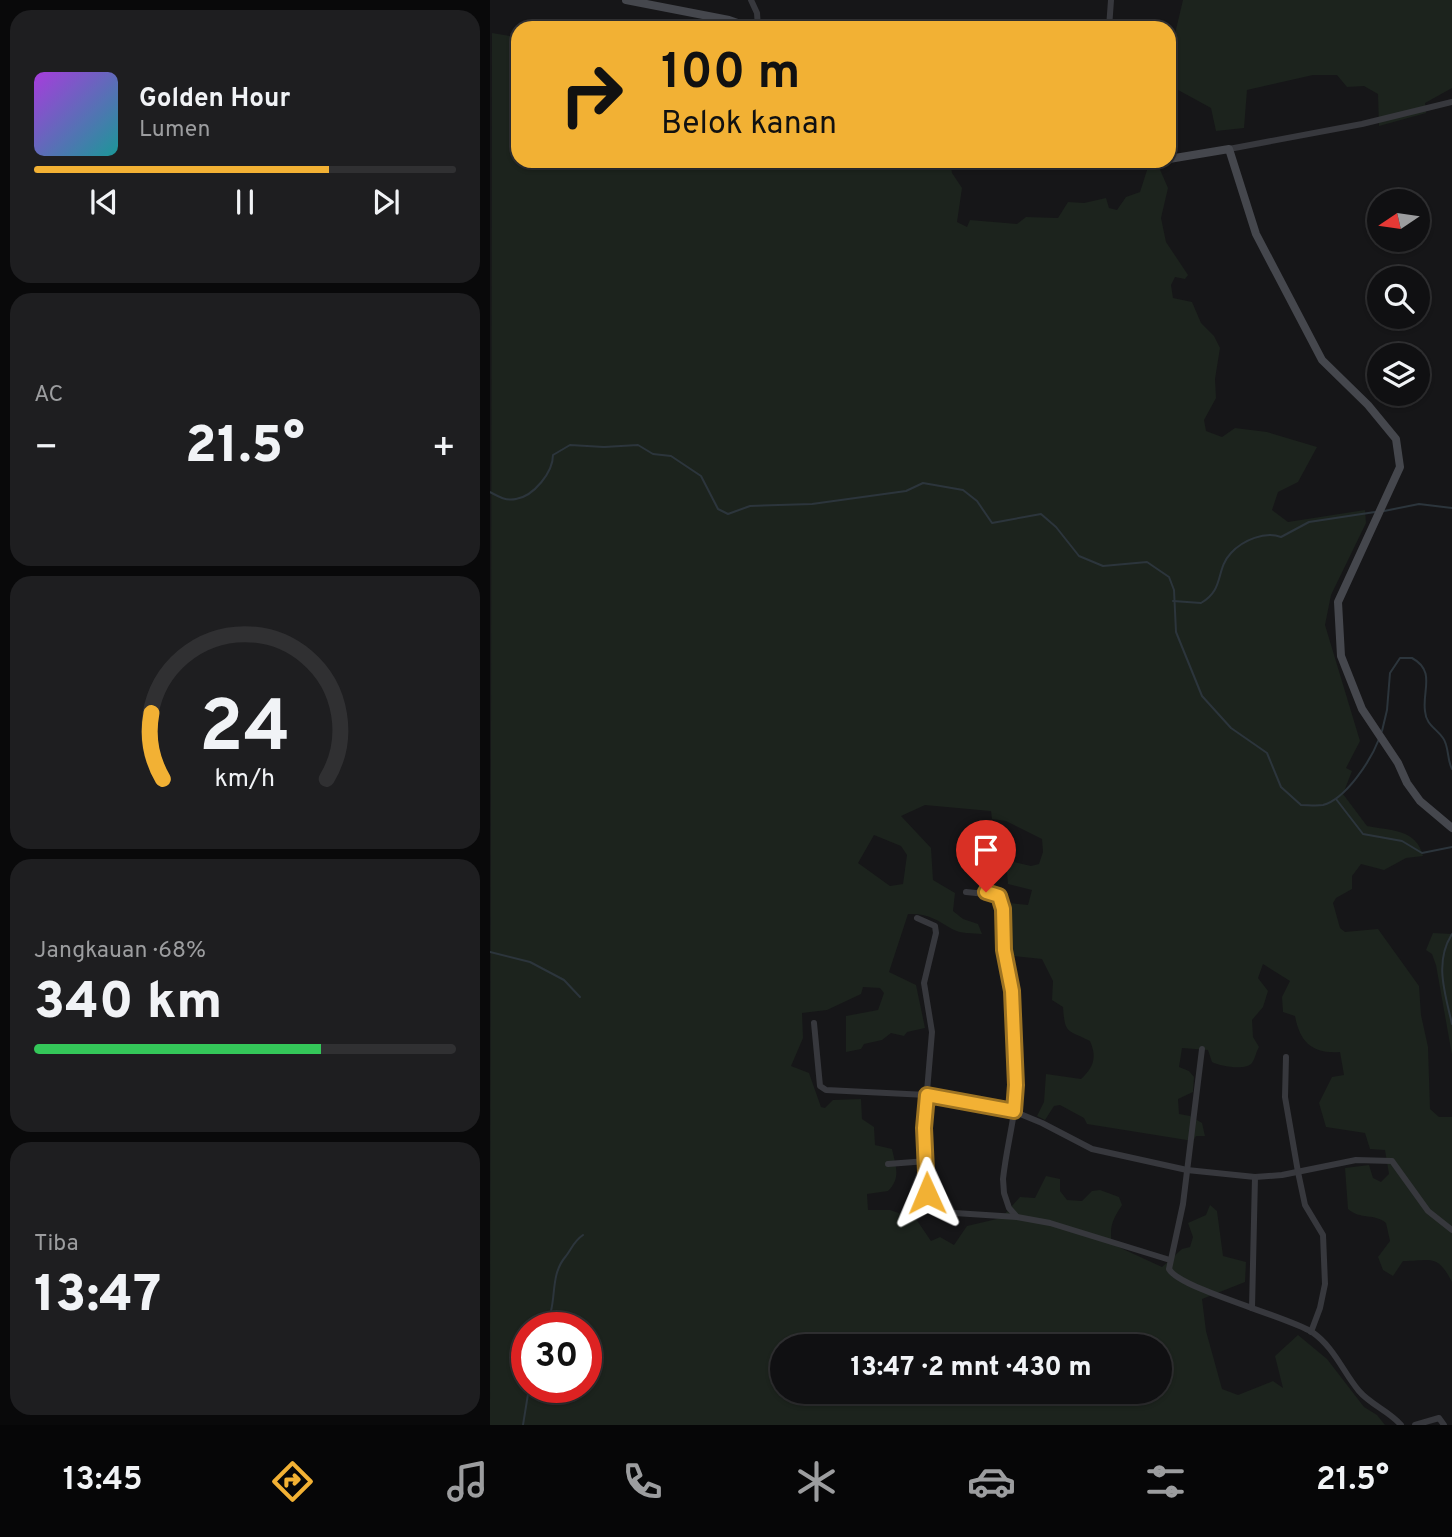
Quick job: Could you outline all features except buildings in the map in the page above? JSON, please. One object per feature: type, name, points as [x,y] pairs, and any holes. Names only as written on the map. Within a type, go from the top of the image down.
[{"type":"main road","points":[[628,0],[732,21]]},
{"type":"main road","points":[[1176,158],[1229,149],[1256,234],[1322,360],[1376,413],[1396,439],[1400,467],[1370,527],[1338,602],[1337,623],[1341,656],[1355,695],[1371,726],[1387,746],[1414,794],[1452,828]]},
{"type":"street","points":[[751,0],[758,21]]},
{"type":"street","points":[[1110,21],[1111,0]]},
{"type":"street","points":[[1229,149],[1362,124],[1452,102]]},
{"type":"street","points":[[966,892],[996,895],[1002,902],[1004,950],[1012,991],[1016,1085],[1014,1111],[1006,1148],[1003,1193],[1017,1217]]},
{"type":"street","points":[[918,918],[936,929],[924,983],[932,1031],[924,1128],[928,1202],[933,1210],[1017,1217],[1050,1223],[1170,1260]]},
{"type":"street","points":[[814,1023],[816,1059],[822,1088],[927,1095],[1014,1111],[1092,1149],[1187,1170],[1255,1177],[1298,1172],[1356,1160],[1392,1160],[1428,1211],[1452,1230]]},
{"type":"street","points":[[1202,1049],[1181,1214],[1169,1269],[1177,1278],[1311,1332],[1331,1350],[1359,1391],[1401,1425]]},
{"type":"street","points":[[1286,1057],[1285,1097],[1298,1172],[1305,1205],[1323,1235],[1325,1284],[1311,1332]]},
{"type":"street","points":[[888,1164],[927,1161]]},
{"type":"street","points":[[1252,1308],[1255,1177]]},
{"type":"street","points":[[1415,1425],[1439,1418],[1444,1425]]},
{"type":"shaded area","points":[[1183,0],[1452,0],[1452,88],[1425,103],[1426,113],[1379,126],[1378,94],[1364,86],[1347,87],[1337,75],[1313,75],[1247,90],[1244,128],[1216,131],[1211,108],[1176,89],[1176,30]]},
{"type":"shaded area","points":[[492,33],[511,36],[511,168],[951,168],[962,188],[957,222],[967,227],[970,220],[1017,224],[1026,217],[1058,218],[1068,202],[1084,203],[1106,198],[1109,208],[1117,210],[1126,197],[1140,192],[1148,168],[1159,168],[1168,188],[1161,218],[1166,242],[1188,275],[1185,279],[1175,277],[1171,285],[1173,298],[1192,302],[1201,323],[1214,336],[1220,348],[1215,379],[1216,398],[1204,420],[1206,431],[1222,437],[1235,428],[1267,432],[1317,447],[1298,482],[1278,492],[1272,510],[1288,522],[1365,510],[1366,523],[1331,595],[1325,625],[1360,741],[1346,768],[1352,771],[1343,794],[1367,826],[1401,832],[1415,840],[1423,856],[1406,858],[1384,870],[1361,864],[1352,876],[1352,889],[1336,898],[1333,903],[1340,928],[1345,932],[1378,929],[1419,986],[1421,1015],[1428,1047],[1430,1109],[1439,1117],[1452,1117],[1452,1282],[1442,1266],[1427,1260],[1403,1261],[1393,1276],[1383,1270],[1378,1257],[1390,1241],[1386,1223],[1348,1209],[1345,1168],[1369,1165],[1373,1178],[1381,1182],[1389,1174],[1385,1150],[1370,1149],[1365,1133],[1326,1127],[1319,1103],[1332,1077],[1344,1075],[1340,1052],[1315,1049],[1304,1040],[1295,1016],[1283,1012],[1282,997],[1290,981],[1263,964],[1258,978],[1268,991],[1263,1007],[1252,1020],[1253,1037],[1259,1047],[1252,1063],[1244,1067],[1220,1065],[1212,1062],[1208,1050],[1182,1048],[1179,1067],[1189,1071],[1194,1077],[1193,1092],[1178,1099],[1179,1114],[1190,1116],[1202,1123],[1205,1136],[1196,1136],[1193,1141],[1087,1124],[1084,1118],[1060,1105],[1054,1106],[1045,1120],[1037,1116],[1044,1102],[1046,1074],[1081,1079],[1089,1070],[1094,1057],[1090,1041],[1066,1027],[1063,1007],[1052,1000],[1053,981],[1042,959],[1014,956],[1009,938],[1000,935],[997,909],[1010,903],[1028,905],[1032,890],[1008,884],[1006,860],[1031,866],[1039,864],[1043,852],[1042,839],[1006,821],[992,819],[991,811],[925,805],[901,816],[931,848],[933,880],[955,893],[953,911],[963,919],[978,924],[982,934],[959,932],[927,916],[908,914],[889,972],[916,985],[925,1028],[907,1032],[904,1036],[891,1033],[882,1040],[864,1044],[861,1049],[846,1052],[846,1016],[878,1010],[884,993],[880,988],[863,987],[861,994],[827,1010],[802,1013],[803,1038],[791,1066],[809,1073],[821,1107],[825,1108],[833,1100],[861,1099],[862,1119],[874,1127],[875,1145],[892,1149],[896,1172],[895,1181],[888,1191],[867,1194],[868,1210],[890,1210],[916,1219],[931,1241],[940,1237],[954,1245],[967,1226],[1001,1218],[1020,1197],[1035,1198],[1046,1176],[1060,1179],[1060,1191],[1067,1200],[1082,1201],[1092,1191],[1100,1190],[1119,1197],[1122,1205],[1112,1223],[1112,1244],[1162,1267],[1182,1249],[1190,1247],[1193,1237],[1188,1223],[1206,1215],[1210,1205],[1217,1211],[1223,1256],[1246,1262],[1245,1282],[1202,1299],[1206,1331],[1222,1389],[1238,1395],[1273,1381],[1283,1388],[1275,1356],[1298,1335],[1327,1359],[1364,1407],[1377,1415],[1385,1425],[490,1425]],"holes":[[[874,835],[901,846],[907,855],[903,884],[890,886],[858,863]]]},
{"type":"shaded area","points":[[1433,933],[1452,934],[1452,1055],[1436,965],[1432,954],[1426,950]]},
{"type":"waterway","points":[[490,492],[509,499],[523,497],[536,488],[546,476],[553,455],[570,445],[638,445],[653,454],[671,456],[701,476],[718,509],[728,514],[750,506],[812,504],[906,491],[923,483],[963,490],[977,501],[992,523],[1041,514],[1056,527],[1079,556],[1103,566],[1147,562],[1169,577],[1174,590],[1176,632],[1202,696],[1231,728],[1267,753],[1281,787],[1301,805],[1323,805],[1340,795],[1364,768],[1379,739]]},
{"type":"waterway","points":[[1384,511],[1419,504],[1452,508]]},
{"type":"waterway","points":[[1173,601],[1201,603],[1209,598],[1217,586],[1226,559],[1236,548],[1248,541],[1268,535],[1281,537],[1309,522],[1375,512]]},
{"type":"waterway","points":[[1382,731],[1390,673],[1400,658],[1412,658],[1424,669],[1426,716],[1445,741],[1452,769]]},
{"type":"waterway","points":[[1336,799],[1363,834],[1402,841],[1422,853],[1452,847]]},
{"type":"waterway","points":[[1452,934],[1443,956],[1442,967],[1452,1024]]},
{"type":"waterway","points":[[490,952],[530,962],[564,980],[580,997]]},
{"type":"waterway","points":[[551,1312],[560,1265],[583,1235]]},
{"type":"waterway","points":[[523,1425],[527,1403]]},
{"type":"route","points":[[927,1193],[924,1128],[927,1095],[998,1105],[1014,1111],[1016,1085],[1012,991],[1004,950],[1004,915],[999,896],[986,892]]}]
